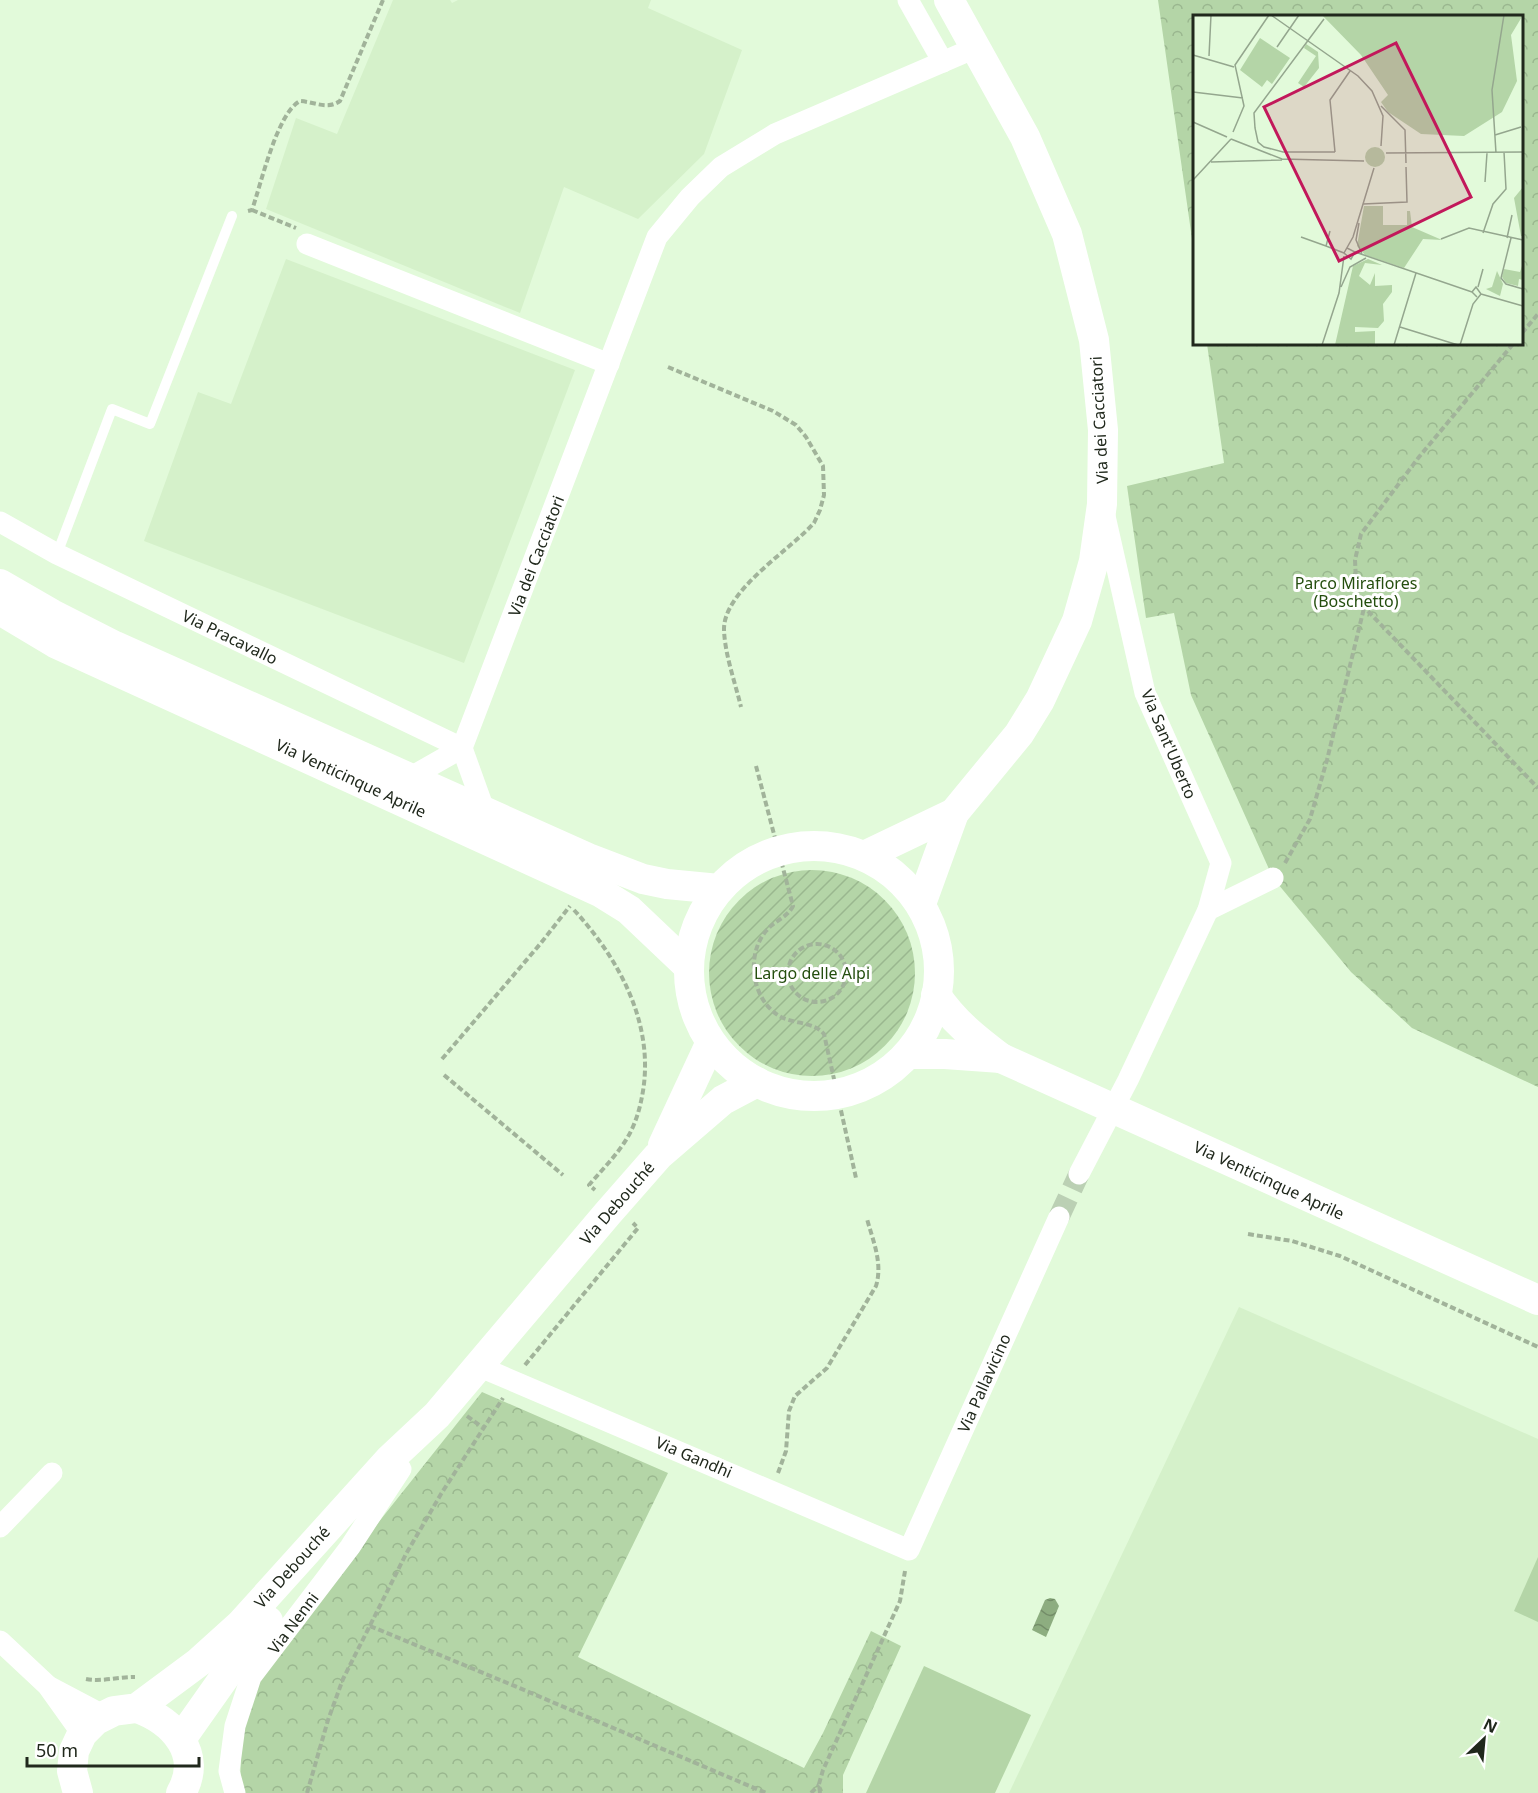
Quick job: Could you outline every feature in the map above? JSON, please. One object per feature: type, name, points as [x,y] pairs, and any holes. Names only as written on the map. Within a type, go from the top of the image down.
[{"type":"main road","name":"Via dei Cacciatori","points":[[921,904],[954,813],[1019,734],[1040,700],[1077,621],[1094,561],[1102,504],[1102,430],[1094,340],[1066,234],[1025,138],[949,0]]},
{"type":"main road","name":"Via Venticinque Aprile","points":[[0,584],[115,646],[588,858],[643,879],[719,890]]},
{"type":"main road","name":"Via Venticinque Aprile","points":[[0,610],[55,643],[600,892],[628,910],[688,966]]},
{"type":"main road","name":"Via dei Cacciatori","points":[[864,856],[954,813]]},
{"type":"main road","points":[[824,846],[864,856],[896,876],[921,904],[937,942],[939,984],[928,1024],[919,1041],[908,1054],[874,1081],[836,1095],[796,1095],[738,1073],[722,1060],[710,1044],[692,1000],[688,966],[696,928],[719,890],[745,866],[783,849],[824,846]]},
{"type":"main road","name":"Via Venticinque Aprile","points":[[936,995],[961,1027],[1001,1058],[1538,1300]]},
{"type":"main road","name":"Via Debouché","points":[[658,1156],[710,1044]]},
{"type":"main road","name":"Via Venticinque Aprile","points":[[908,1054],[1001,1058]]},
{"type":"main road","name":"Via Debouché","points":[[181,1739],[248,1644],[401,1469],[437,1415],[608,1212],[658,1156],[723,1100],[757,1082]]},
{"type":"main road","name":"Via Debouché","points":[[82,1734],[96,1720],[114,1711],[137,1708],[199,1662],[240,1626],[389,1460],[437,1415]]},
{"type":"main road","points":[[137,1708],[153,1714],[170,1725],[181,1739],[187,1757],[189,1789]]},
{"type":"main road","points":[[71,1786],[74,1751],[82,1734]]},
{"type":"street","points":[[908,0],[944,62]]},
{"type":"street","name":"Via dei Cacciatori","points":[[462,748],[657,237],[690,197],[721,167],[775,134],[975,48]]},
{"type":"street","points":[[307,244],[609,364]]},
{"type":"street","name":"Via Sant'Uberto","points":[[1102,504],[1145,693],[1221,863],[1208,910],[1128,1080],[1112,1108]]},
{"type":"street","name":"Via Pracavallo","points":[[0,522],[57,554],[462,748]]},
{"type":"street","points":[[462,748],[485,812]]},
{"type":"street","name":"Via Venticinque Aprile","points":[[410,778],[462,748]]},
{"type":"street","points":[[1208,910],[1273,878]]},
{"type":"street","points":[[1079,1174],[1112,1108]]},
{"type":"street","name":"Via Pallavicino","points":[[909,1550],[1059,1217]]},
{"type":"street","name":"Via Gandhi","points":[[478,1366],[909,1550]]},
{"type":"street","name":"Via Nenni","points":[[235,1793],[229,1771],[235,1726],[251,1677],[350,1547],[401,1469]]},
{"type":"street","points":[[0,1527],[52,1473]]},
{"type":"street","points":[[0,1641],[47,1685],[82,1734]]},
{"type":"street","points":[[47,1685],[105,1716]]},
{"type":"lane","points":[[57,554],[112,409],[150,424],[232,216]]},
{"type":"path","points":[[232,216],[252,210],[279,129],[294,104],[300,101],[324,106],[334,105],[340,101],[383,0]]},
{"type":"path","points":[[1523,331],[1538,314]]},
{"type":"path","points":[[1512,345],[1419,457],[1361,534],[1355,560],[1356,582],[1364,607],[1538,788]]},
{"type":"path","points":[[668,367],[773,411],[796,425],[807,437],[823,466],[824,495],[814,523],[738,593],[727,613],[724,628],[726,646],[741,706]]},
{"type":"path","points":[[1273,878],[1288,859],[1310,819],[1327,760],[1364,607]]},
{"type":"path","points":[[756,766],[793,906],[789,914],[765,931],[755,954],[755,978],[761,997],[772,1011],[787,1020],[819,1028],[824,1034],[856,1178]]},
{"type":"path","points":[[442,1059],[541,943],[570,905],[598,936],[614,963],[633,1001],[643,1032],[645,1077],[639,1112],[625,1142],[590,1185]]},
{"type":"path","points":[[813,943],[828,945],[841,955],[847,969],[844,985],[840,991],[835,997],[820,1003],[805,1000],[793,991],[787,976],[789,961],[799,949],[813,943]]},
{"type":"path","points":[[755,978],[787,976]]},
{"type":"path","points":[[444,1075],[563,1175]]},
{"type":"path","points":[[771,1490],[786,1451],[789,1411],[795,1396],[827,1368],[876,1286],[880,1274],[878,1257],[867,1219]]},
{"type":"path","points":[[306,1793],[343,1679],[406,1554],[441,1494],[531,1357],[638,1228]]},
{"type":"path","points":[[1248,1234],[1292,1241],[1340,1257],[1538,1347]]},
{"type":"path","points":[[812,1793],[819,1784],[823,1770],[900,1601],[909,1550]]},
{"type":"path","points":[[370,1626],[766,1793]]},
{"type":"path","points":[[84,1679],[94,1681],[118,1677],[144,1677]]},
{"type":"path","points":[[819,1784],[820,1793]]},
{"type":"shaded area","points":[[393,0],[450,0],[452,3],[458,0],[651,0],[648,8],[742,50],[704,154],[638,219],[564,187],[520,313],[266,209],[296,118],[337,134]]},
{"type":"shaded area","points":[[286,259],[575,370],[464,663],[144,541],[198,392],[231,404]]},
{"type":"shaded area","points":[[1239,1307],[1538,1439],[1538,1793],[1009,1793]]},
{"type":"green space","name":"Parco Miraflores (Boschetto)","points":[[1158,0],[1538,0],[1538,1087],[1412,1028],[1351,972],[1273,878],[1191,695],[1174,613],[1146,618],[1127,486],[1224,463],[1207,345],[1523,345],[1523,15],[1193,15],[1193,246]]},
{"type":"green space","name":"Largo delle Alpi","points":[[812,870],[842,874],[861,882],[885,900],[903,924],[911,943],[915,973],[911,1003],[903,1022],[885,1046],[861,1064],[842,1072],[812,1076],[782,1072],[763,1064],[739,1046],[721,1022],[713,1003],[709,973],[713,943],[721,924],[739,900],[763,882],[782,874]]},
{"type":"green space","points":[[482,1392],[668,1473],[578,1657],[804,1768],[871,1631],[901,1646],[843,1775],[843,1793],[242,1793],[240,1784],[242,1732],[256,1685],[285,1640]]},
{"type":"green space","points":[[1538,1557],[1538,1622],[1514,1611]]},
{"type":"green space","points":[[924,1666],[1031,1715],[995,1793],[866,1793]]},
{"type":"water","points":[[1055,1599],[1059,1606],[1046,1637],[1032,1630],[1045,1600]]},
{"type":"tunnel","points":[[1059,1217],[1079,1174]]}]
